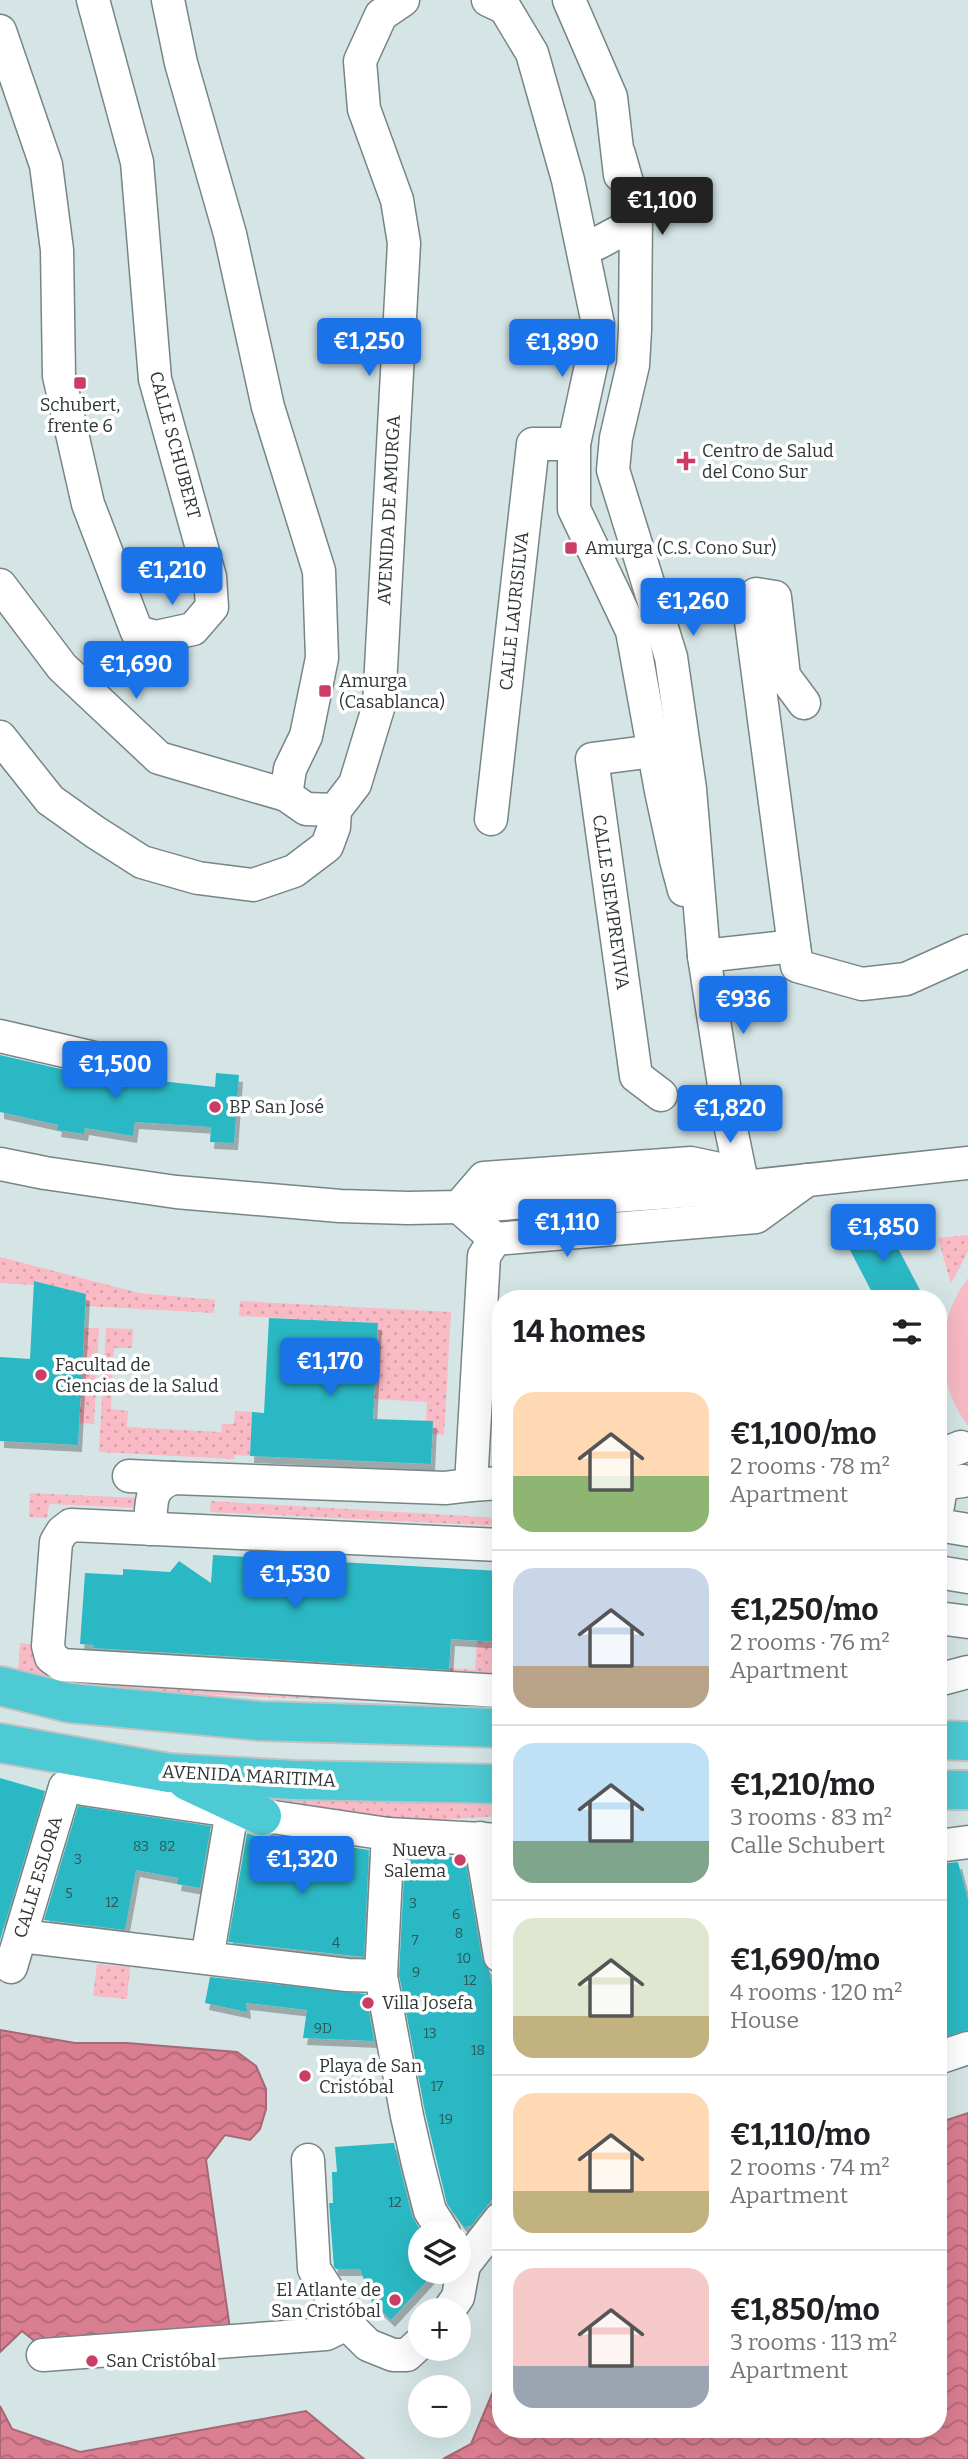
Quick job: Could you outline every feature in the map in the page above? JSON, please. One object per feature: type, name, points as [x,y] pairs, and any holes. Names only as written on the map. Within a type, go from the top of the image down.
[{"type":"highway","points":[[0,1686],[70,1703],[260,1721],[492,1728]]},
{"type":"highway","points":[[947,1740],[968,1739]]},
{"type":"highway","name":"AVENIDA MARITIMA","points":[[0,1743],[169,1773],[294,1780],[492,1784]]},
{"type":"highway","points":[[169,1773],[247,1814]]},
{"type":"highway","points":[[947,1790],[968,1790]]},
{"type":"street","name":"CALLE SCHUBERT","points":[[0,31],[47,165],[57,250],[59,376],[88,503],[137,632],[156,637],[192,629],[212,607],[211,577],[155,379],[137,162],[93,0]]},
{"type":"street","points":[[168,0],[181,62],[230,234],[268,407],[318,571],[322,658],[306,736],[290,769],[286,795]]},
{"type":"street","name":"AVENIDA DE AMURGA","points":[[335,810],[355,784],[379,705],[404,243],[397,200],[364,109],[360,61],[382,15],[403,0]]},
{"type":"street","points":[[488,0],[505,8],[532,53],[568,180],[596,333]]},
{"type":"street","points":[[569,0],[611,97],[619,154],[624,229],[622,260],[596,333],[574,444],[574,509],[632,631],[654,751],[676,790]]},
{"type":"street","points":[[619,154],[636,214],[635,338],[616,438],[613,470],[671,657],[676,790],[730,1124],[743,1187]]},
{"type":"street","points":[[568,180],[635,338]]},
{"type":"street","points":[[596,244],[624,229]]},
{"type":"street","points":[[596,333],[614,340],[635,338]]},
{"type":"street","name":"CALLE LAURISILVA","points":[[491,819],[533,444],[574,444]]},
{"type":"street","points":[[0,585],[62,667],[159,758],[286,795],[306,809],[335,810],[334,827],[327,845],[295,872],[253,885],[198,878],[142,862],[50,800],[0,737]]},
{"type":"street","points":[[804,703],[783,676],[775,597],[756,594],[749,606],[797,966],[862,984],[906,979],[968,951]]},
{"type":"street","name":"CALLE SIEMPREVIVA","points":[[654,751],[592,759],[635,1076],[662,1095]]},
{"type":"street","points":[[704,956],[794,946]]},
{"type":"street","points":[[0,1036],[129,1066]]},
{"type":"street","points":[[691,1163],[716,1152],[730,1124]]},
{"type":"street","points":[[459,1208],[484,1178],[691,1163],[719,1169],[743,1187]]},
{"type":"street","points":[[0,1164],[177,1192],[340,1206],[459,1208],[743,1187],[968,1163]]},
{"type":"street","points":[[490,1248],[756,1217],[808,1179]]},
{"type":"street","points":[[703,1222],[743,1187]]},
{"type":"street","points":[[129,1476],[445,1489],[486,1484],[490,1248],[459,1208]]},
{"type":"street","points":[[150,1529],[152,1498],[156,1489],[173,1478]]},
{"type":"street","points":[[492,1545],[71,1525],[62,1532],[56,1542],[48,1646],[51,1657],[62,1665],[492,1690]]},
{"type":"street","points":[[947,1526],[968,1530]]},
{"type":"street","points":[[947,1574],[968,1577]]},
{"type":"street","points":[[947,1619],[968,1622]]},
{"type":"street","points":[[947,1678],[968,1672]]},
{"type":"street","points":[[947,1735],[968,1739]]},
{"type":"street","name":"CALLE ESLORA","points":[[12,1967],[20,1936],[74,1788],[247,1814]]},
{"type":"street","points":[[210,1941],[247,1814],[388,1834],[490,1839],[492,1862]]},
{"type":"street","points":[[388,1834],[382,1976],[392,2110],[430,2211],[436,2221]]},
{"type":"street","points":[[947,1845],[968,1842]]},
{"type":"street","points":[[20,1936],[347,1975],[382,1976]]},
{"type":"street","points":[[947,2055],[968,2048]]},
{"type":"street","points":[[308,2160],[314,2269],[349,2323],[368,2345],[386,2353],[408,2354]]},
{"type":"street","points":[[471,2250],[492,2228]]},
{"type":"street","points":[[43,2355],[326,2334],[349,2323]]},
{"type":"shaded area","points":[[968,1235],[968,1251],[951,1284],[938,1238]]},
{"type":"shaded area","points":[[0,1257],[139,1293],[215,1300],[214,1313],[85,1306],[85,1294],[34,1281],[34,1285],[0,1283]]},
{"type":"shaded area","points":[[968,1278],[968,1426],[957,1409],[947,1381],[947,1322],[957,1295]]},
{"type":"shaded area","points":[[240,1301],[451,1312],[444,1435],[432,1434],[426,1421],[427,1402],[374,1399],[378,1323],[239,1316]]},
{"type":"shaded area","points":[[84,1328],[99,1328],[94,1424],[79,1423]]},
{"type":"shaded area","points":[[106,1328],[133,1329],[132,1348],[114,1348],[111,1409],[128,1411],[127,1427],[221,1432],[222,1424],[234,1424],[235,1411],[252,1412],[250,1456],[234,1455],[234,1459],[99,1452]]},
{"type":"shaded area","points":[[30,1493],[139,1498],[138,1508],[49,1504],[47,1518],[29,1517]]},
{"type":"shaded area","points":[[211,1501],[492,1518],[492,1526],[210,1512]]},
{"type":"shaded area","points":[[477,1641],[492,1642],[492,1679],[449,1676],[449,1668],[475,1670]]},
{"type":"shaded area","points":[[20,1643],[39,1645],[38,1667],[81,1674],[492,1706],[193,1694],[100,1686],[18,1670]]},
{"type":"shaded area","points":[[250,1799],[492,1802],[492,1817],[406,1822]]},
{"type":"shaded area","points":[[97,1964],[130,1967],[127,1999],[93,1996]]},
{"type":"water","points":[[0,2030],[75,2043],[127,2043],[237,2052],[256,2066],[266,2089],[266,2109],[260,2129],[250,2140],[225,2135],[206,2160],[230,2329],[37,2343],[22,2331],[0,2352]]},
{"type":"water","points":[[968,2113],[968,2459],[443,2459],[471,2444],[492,2394],[492,2438],[947,2438],[947,2120]]},
{"type":"water","points":[[0,2406],[12,2429],[80,2452],[306,2411],[364,2459],[0,2459]]},
{"type":"building","points":[[0,1055],[126,1084],[134,1084],[142,1079],[215,1087],[216,1073],[239,1075],[234,1143],[210,1142],[211,1127],[135,1122],[133,1136],[85,1128],[84,1134],[57,1130],[58,1125],[0,1112]]},
{"type":"building","points":[[883,1220],[920,1290],[871,1290],[845,1240]]},
{"type":"building","name":"Facultad de Ciencias de la Salud","points":[[34,1281],[86,1294],[78,1445],[0,1441],[0,1357],[30,1359]]},
{"type":"building","points":[[269,1318],[378,1323],[373,1419],[433,1421],[431,1464],[250,1456],[252,1412],[264,1413]]},
{"type":"building","points":[[213,1555],[492,1571],[492,1642],[451,1639],[449,1670],[93,1648],[94,1645],[80,1644],[85,1573],[123,1575],[123,1569],[170,1572],[179,1561],[211,1583]]},
{"type":"building","points":[[0,1778],[45,1791],[0,1940]]},
{"type":"building","points":[[78,1806],[211,1826],[200,1888],[177,1884],[178,1878],[136,1870],[125,1930],[44,1920]]},
{"type":"building","points":[[247,1833],[263,1838],[271,1835],[369,1850],[364,1957],[228,1942]]},
{"type":"building","points":[[405,1853],[465,1858],[482,1959],[489,1970],[492,1987],[492,2199],[471,2226],[471,2221],[460,2221],[447,2204],[425,2112],[399,1975]]},
{"type":"building","points":[[958,1862],[968,1900],[968,2030],[947,2036],[947,1863]]},
{"type":"building","points":[[210,1977],[366,1994],[374,2041],[303,2038],[307,2010],[246,2003],[247,2012],[205,2003]]},
{"type":"building","points":[[394,2143],[415,2221],[408,2221],[408,2284],[424,2284],[408,2298],[408,2301],[391,2320],[372,2302],[360,2269],[334,2267],[329,2203],[333,2203],[332,2172],[337,2172],[335,2147]]},
{"type":"place","name":"Schubert, frente 6","points":[[80,383]]},
{"type":"place","name":"Centro de Salud del Cono Sur","points":[[686,461]]},
{"type":"place","name":"Amurga (C.S. Cono Sur)","points":[[571,548]]},
{"type":"place","name":"Amurga (Casablanca)","points":[[325,691]]},
{"type":"place","name":"BP San José","points":[[215,1107]]},
{"type":"place","name":"Facultad de Ciencias de la Salud","points":[[41,1375]]},
{"type":"place","name":"Nueva Salema","points":[[460,1860]]},
{"type":"place","name":"Villa Josefa","points":[[368,2003]]},
{"type":"place","name":"Playa de San Cristóbal","points":[[305,2076]]},
{"type":"place","name":"El Atlante de San Cristóbal","points":[[395,2300]]},
{"type":"place","name":"San Cristóbal","points":[[92,2361]]}]
